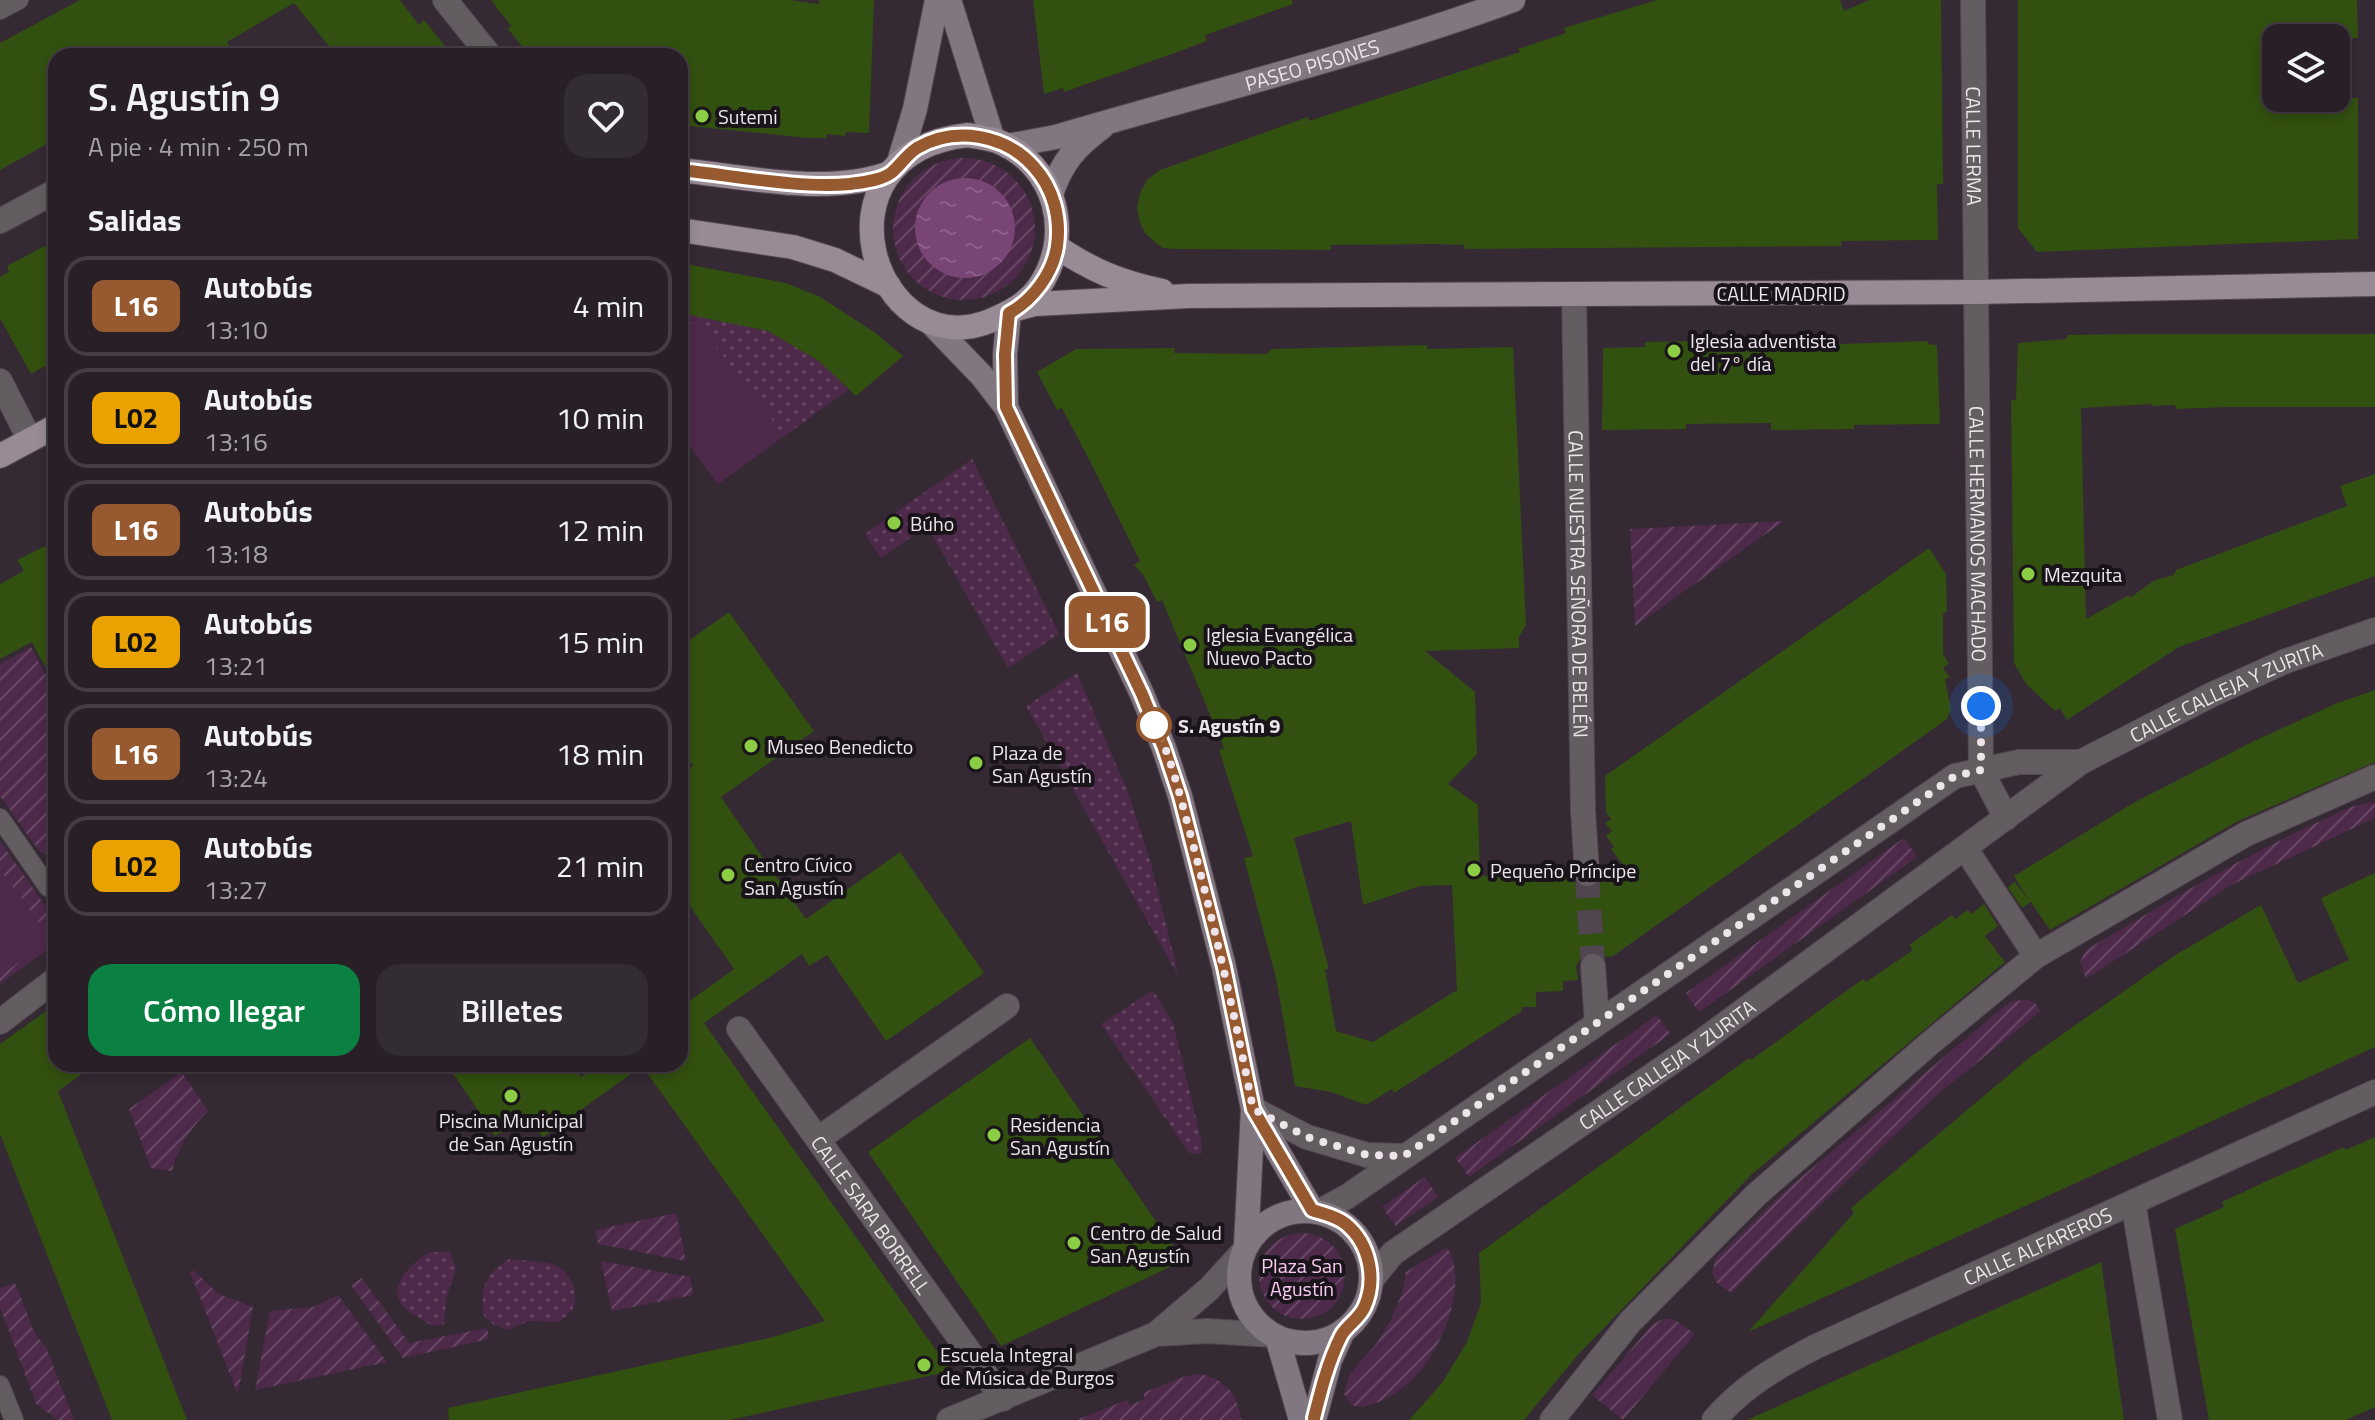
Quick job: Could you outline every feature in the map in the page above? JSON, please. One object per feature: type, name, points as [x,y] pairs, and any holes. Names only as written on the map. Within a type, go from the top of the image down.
[{"type":"main road","points":[[688,171],[833,186],[866,182],[894,168],[917,148],[941,138],[968,135],[1000,143],[1028,160],[1039,173],[1051,194],[1058,218],[1057,247],[1048,274],[1035,293],[1012,311],[985,323],[958,327],[932,324],[901,302],[877,264],[870,236],[872,210],[881,187],[894,168]]},
{"type":"main road","points":[[688,231],[793,247],[835,260],[889,286]]},
{"type":"main road","name":"CALLE MADRID","points":[[1057,247],[1118,281],[1188,296]]},
{"type":"main road","name":"CALLE MADRID","points":[[1012,311],[1035,304],[1188,296],[1976,292],[2375,284]]},
{"type":"main road","points":[[0,456],[48,430]]},
{"type":"street","points":[[445,0],[484,48]]},
{"type":"street","points":[[894,168],[915,109],[937,0]]},
{"type":"street","points":[[949,0],[1000,143]]},
{"type":"street","name":"PASEO PISONES","points":[[1000,143],[1035,142],[1358,52],[1513,0]]},
{"type":"street","name":"CALLE LERMA","points":[[1973,0],[1976,292]]},
{"type":"street","name":"PASEO PISONES","points":[[1051,194],[1071,153],[1111,120]]},
{"type":"street","points":[[0,221],[48,195]]},
{"type":"street","name":"CALLE HERMANOS MACHADO","points":[[1976,292],[1981,770],[2006,818]]},
{"type":"street","name":"CALLE NUESTRA SEÑORA DE BELÉN","points":[[1574,294],[1583,810],[1587,874]]},
{"type":"street","points":[[1006,407],[1005,354],[1012,311]]},
{"type":"street","points":[[932,324],[982,376],[1006,407],[1142,694],[1164,748],[1180,796],[1224,967],[1253,1109],[1244,1249],[1238,1280],[1244,1303],[1255,1322],[1275,1336],[1301,1420]]},
{"type":"street","points":[[0,381],[30,440]]},
{"type":"street","name":"CALLE CALLEJA Y ZURITA","points":[[1372,1279],[1393,1253],[1698,1044],[2081,762],[2211,695],[2286,661],[2375,630]]},
{"type":"street","name":"CALLE CALLEJA Y ZURITA","points":[[1316,1211],[1348,1196],[1955,776],[2019,762],[2081,762]]},
{"type":"street","points":[[1552,1420],[1630,1322],[1756,1195],[2032,950],[2246,834],[2375,777]]},
{"type":"street","points":[[1965,848],[2032,950]]},
{"type":"street","points":[[1593,966],[1597,1023]]},
{"type":"street","points":[[0,1022],[48,985]]},
{"type":"street","points":[[818,1139],[1007,1006]]},
{"type":"street","name":"CALLE SARA BORRELL","points":[[739,1029],[1003,1399]]},
{"type":"street","name":"CALLE ALFAREROS","points":[[1714,1420],[1750,1384],[1779,1365],[2375,1092]]},
{"type":"street","points":[[1253,1109],[1307,1137],[1367,1155],[1404,1156]]},
{"type":"street","points":[[1253,1109],[1316,1211]]},
{"type":"street","points":[[2133,1202],[2170,1420]]},
{"type":"street","points":[[949,1420],[1156,1334],[1209,1289],[1267,1221],[1290,1211],[1316,1211],[1347,1224],[1361,1242],[1369,1260],[1372,1279],[1364,1307],[1354,1324],[1326,1340],[1308,1344],[1275,1336],[1208,1331],[1156,1334]]},
{"type":"street","points":[[1314,1420],[1330,1360],[1343,1331]]},
{"type":"lane","points":[[0,10],[19,0]]},
{"type":"lane","points":[[0,818],[48,887]]},
{"type":"lane","points":[[0,1385],[14,1420]]},
{"type":"green space","points":[[964,158],[991,163],[1015,178],[1030,202],[1035,229],[1030,256],[1015,280],[991,295],[964,300],[937,295],[913,280],[898,256],[893,229],[898,202],[913,178],[937,163]]},
{"type":"green space","points":[[688,303],[747,313],[855,385],[718,484],[688,444]]},
{"type":"green space","points":[[696,320],[784,436],[718,484],[688,444],[688,326]]},
{"type":"green space","points":[[972,459],[1059,634],[1008,668],[927,526],[881,558],[865,534]]},
{"type":"green space","points":[[1784,521],[1635,626],[1630,529]]},
{"type":"green space","points":[[31,647],[48,680],[48,855],[40,852],[0,796],[0,664]]},
{"type":"green space","points":[[1077,673],[1129,795],[1151,864],[1179,977],[1026,706]]},
{"type":"green space","points":[[2375,802],[2375,818],[2231,885],[2086,979],[2080,962],[2086,950],[2254,854],[2343,810]]},
{"type":"green space","points":[[1904,838],[1917,857],[1699,1012],[1686,993]]},
{"type":"green space","points":[[0,841],[48,910],[48,949],[0,984]]},
{"type":"green space","points":[[0,869],[48,935],[48,941],[0,976]]},
{"type":"green space","points":[[1153,990],[1173,1023],[1202,1154],[1189,1153],[1101,1024]]},
{"type":"green space","points":[[2028,1000],[2041,1011],[1938,1094],[1732,1293],[1717,1283],[1712,1273],[1716,1258],[1785,1191],[2001,1009],[2012,1001]]},
{"type":"green space","points":[[1657,1015],[1670,1034],[1469,1177],[1455,1158]]},
{"type":"green space","points":[[182,1072],[208,1111],[186,1139],[172,1171],[151,1168],[129,1109]]},
{"type":"green space","points":[[1425,1177],[1438,1197],[1396,1226],[1382,1207]]},
{"type":"green space","points":[[676,1213],[686,1261],[598,1244],[595,1230]]},
{"type":"green space","name":"Plaza San Agustín","points":[[1294,1233],[1310,1233],[1333,1245],[1342,1259],[1345,1276],[1342,1293],[1333,1307],[1310,1319],[1294,1319],[1278,1312],[1266,1300],[1259,1284],[1259,1268],[1266,1252],[1278,1240]]},
{"type":"green space","points":[[1447,1247],[1453,1262],[1454,1297],[1433,1352],[1413,1379],[1395,1393],[1366,1406],[1351,1404],[1344,1394],[1349,1375],[1377,1343],[1391,1319],[1402,1294],[1406,1272]]},
{"type":"green space","points":[[430,1252],[450,1252],[456,1269],[446,1299],[444,1324],[432,1326],[405,1308],[399,1300],[398,1291],[399,1283],[409,1268]]},
{"type":"green space","points":[[509,1259],[549,1263],[564,1272],[576,1296],[571,1312],[559,1322],[529,1321],[507,1330],[494,1325],[484,1316],[484,1290],[489,1277]]},
{"type":"green space","points":[[601,1261],[690,1277],[693,1295],[612,1311]]},
{"type":"green space","points":[[193,1270],[219,1294],[253,1307],[238,1395],[190,1272]]},
{"type":"green space","points":[[362,1278],[409,1343],[487,1328],[489,1339],[403,1358],[351,1285]]},
{"type":"green space","points":[[15,1283],[35,1334],[46,1347],[74,1420],[58,1420],[36,1404],[0,1307],[0,1288]]},
{"type":"green space","points":[[338,1295],[387,1362],[255,1390],[270,1311],[313,1307]]},
{"type":"green space","points":[[1663,1319],[1674,1319],[1695,1334],[1623,1420],[1592,1395],[1653,1324]]},
{"type":"green space","points":[[1200,1374],[1224,1384],[1234,1396],[1241,1420],[1076,1420],[1127,1400],[1130,1405],[1145,1399],[1143,1393],[1186,1376]]},
{"type":"water","points":[[965,178],[984,182],[1000,193],[1011,209],[1015,228],[1011,247],[1000,263],[984,274],[965,278],[946,274],[930,263],[919,247],[915,228],[919,209],[930,193],[946,182]]},
{"type":"building","points":[[80,0],[400,0],[419,25],[424,20],[447,48],[331,48],[294,3],[227,42],[229,46],[225,48],[48,48],[48,143],[0,170],[0,43]]},
{"type":"building","points":[[491,0],[790,0],[819,4],[819,0],[874,0],[869,133],[846,132],[845,136],[826,134],[827,138],[808,138],[688,126],[688,48],[523,48],[508,29],[511,26]]},
{"type":"building","points":[[1033,0],[1292,0],[1293,4],[1205,35],[1207,41],[1169,55],[1064,92],[1063,88],[1044,94]]},
{"type":"building","points":[[1657,0],[1840,0],[1844,11],[1869,0],[1941,0],[1943,184],[1937,184],[1938,240],[1841,241],[1841,246],[1465,249],[1464,245],[1434,244],[1331,245],[1331,250],[1176,249],[1157,244],[1145,233],[1140,223],[1137,208],[1140,193],[1147,180],[1160,170],[1308,117],[1309,121],[1520,52],[1518,49],[1566,33],[1564,28]]},
{"type":"building","points":[[2018,0],[2357,0],[2358,38],[2350,38],[2350,24],[2262,24],[2262,112],[2350,112],[2350,98],[2358,98],[2358,239],[2037,252],[2018,228]]},
{"type":"building","points":[[48,244],[48,364],[31,374],[0,318],[0,277],[9,272],[7,266]]},
{"type":"building","points":[[688,265],[786,283],[820,297],[874,332],[903,356],[856,396],[819,361],[768,331],[688,315]]},
{"type":"building","points":[[2375,334],[2375,407],[2176,409],[2175,405],[2152,404],[2081,408],[2086,619],[2127,596],[2131,597],[2155,580],[2174,575],[2176,570],[2347,506],[2340,486],[2375,474],[2375,576],[2179,647],[2067,720],[2060,708],[2055,711],[2026,684],[2014,663],[2011,400],[2016,400],[2018,343],[2067,339],[2067,335]]},
{"type":"building","points":[[1813,340],[1813,345],[1928,341],[1928,344],[1937,345],[1940,424],[1771,430],[1771,423],[1686,424],[1686,429],[1602,430],[1603,348],[1645,347],[1645,342]]},
{"type":"building","points":[[1427,345],[1427,349],[1513,347],[1526,625],[1519,637],[1519,648],[1425,651],[1475,692],[1477,754],[1448,784],[1478,805],[1480,876],[1572,874],[1575,883],[1587,889],[1596,886],[1602,874],[1630,874],[1611,849],[1614,847],[1606,836],[1612,831],[1605,823],[1611,819],[1606,812],[1605,776],[1929,548],[1946,574],[1943,654],[1949,664],[1943,668],[1950,677],[1945,679],[1951,710],[1947,719],[1613,956],[1604,957],[1593,951],[1584,954],[1576,966],[1578,980],[1563,981],[1563,991],[1536,992],[1536,1007],[1522,1007],[1522,1011],[1394,1093],[1392,1089],[1366,1105],[1331,1092],[1295,1086],[1276,978],[1244,858],[1253,856],[1219,750],[1224,748],[1162,600],[1157,602],[1144,576],[1134,565],[1140,561],[1094,469],[1062,408],[1057,410],[1037,372],[1076,349],[1175,348],[1174,353],[1266,354],[1272,349]],"holes":[[[1351,821],[1363,905],[1420,886],[1452,885],[1457,990],[1373,1042],[1336,1031],[1325,969],[1329,969],[1294,838]]]},
{"type":"building","points":[[45,546],[48,551],[48,672],[32,642],[0,659],[0,584],[24,571],[17,560]]},
{"type":"building","points":[[729,612],[814,731],[721,797],[806,919],[900,852],[984,973],[886,1041],[827,955],[809,966],[802,954],[704,1023],[951,1371],[730,1420],[449,1420],[448,1408],[773,1337],[825,1321],[646,1072],[688,1072],[688,1002],[734,969],[688,903],[688,769],[693,766],[688,759],[688,641]]},
{"type":"building","points":[[2375,690],[2375,762],[2238,821],[2050,930],[2031,902],[2022,908],[2008,887],[2015,882],[2029,901],[2014,876],[2135,802],[2254,741],[2335,704]]},
{"type":"building","points":[[2375,873],[2375,1047],[1748,1332],[1854,1213],[1851,1208],[2030,1057],[2177,954],[2261,905],[2298,983],[2349,960],[2321,898]]},
{"type":"building","points":[[1984,904],[1998,926],[1985,936],[2005,962],[1751,1175],[1576,1357],[1524,1420],[1409,1420],[1442,1383],[1467,1342],[1481,1303],[1479,1253],[1749,1058],[1751,1060],[1863,979],[1866,982],[1913,950],[1909,945],[1952,915],[1955,919],[1968,910],[1971,914]]},
{"type":"building","points":[[48,1010],[48,1072],[85,1072],[58,1091],[187,1420],[112,1420],[0,1134],[0,1044]]},
{"type":"building","points":[[1030,1038],[1183,1261],[1001,1346],[868,1152]]},
{"type":"building","points":[[452,1072],[578,1072],[581,1077],[588,1072],[634,1072],[543,1137],[527,1115],[495,1136]]},
{"type":"building","points":[[2375,1137],[2375,1407],[2346,1420],[2209,1420],[2175,1229],[2224,1207],[2222,1202],[2269,1180]]},
{"type":"building","points":[[2101,1262],[2124,1420],[1747,1420],[1827,1384]]},
{"type":"tunnel","points":[[1587,874],[1593,966]]},
{"type":"bus line","name":"L16","points":[[688,171],[833,186],[866,182],[890,173],[917,148],[941,138],[968,135],[993,140],[1028,160],[1051,194],[1058,218],[1057,247],[1048,274],[1035,293],[1009,313],[1005,354],[1006,407],[1142,694],[1164,748],[1180,796],[1224,967],[1253,1109],[1312,1210],[1331,1215],[1347,1224],[1361,1242],[1369,1260],[1372,1279],[1364,1307],[1354,1324],[1343,1331],[1336,1346],[1314,1418]]},
{"type":"place","name":"Sutemi","points":[[702,116]]},
{"type":"place","name":"Iglesia adventista del 7° día","points":[[1674,351]]},
{"type":"place","name":"Búho","points":[[894,523]]},
{"type":"place","name":"Mezquita","points":[[2028,574]]},
{"type":"place","name":"Iglesia Evangélica Nuevo Pacto","points":[[1190,645]]},
{"type":"place","name":"S. Agustín 9","points":[[1154,725]]},
{"type":"place","name":"Museo Benedicto","points":[[751,746]]},
{"type":"place","name":"Plaza de San Agustín","points":[[976,763]]},
{"type":"place","name":"Pequeño Príncipe","points":[[1474,870]]},
{"type":"place","name":"Centro Cívico San Agustín","points":[[728,875]]},
{"type":"place","name":"Piscina Municipal de San Agustín","points":[[511,1096]]},
{"type":"place","name":"Residencia San Agustín","points":[[994,1135]]},
{"type":"place","name":"Centro de Salud San Agustín","points":[[1074,1243]]},
{"type":"place","name":"Escuela Integral de Música de Burgos","points":[[924,1365]]},
{"type":"route","points":[[1154,725],[1180,796],[1192,841],[1224,967],[1253,1109],[1307,1137],[1367,1155],[1404,1156],[1955,776],[1981,770],[1981,706]]}]
